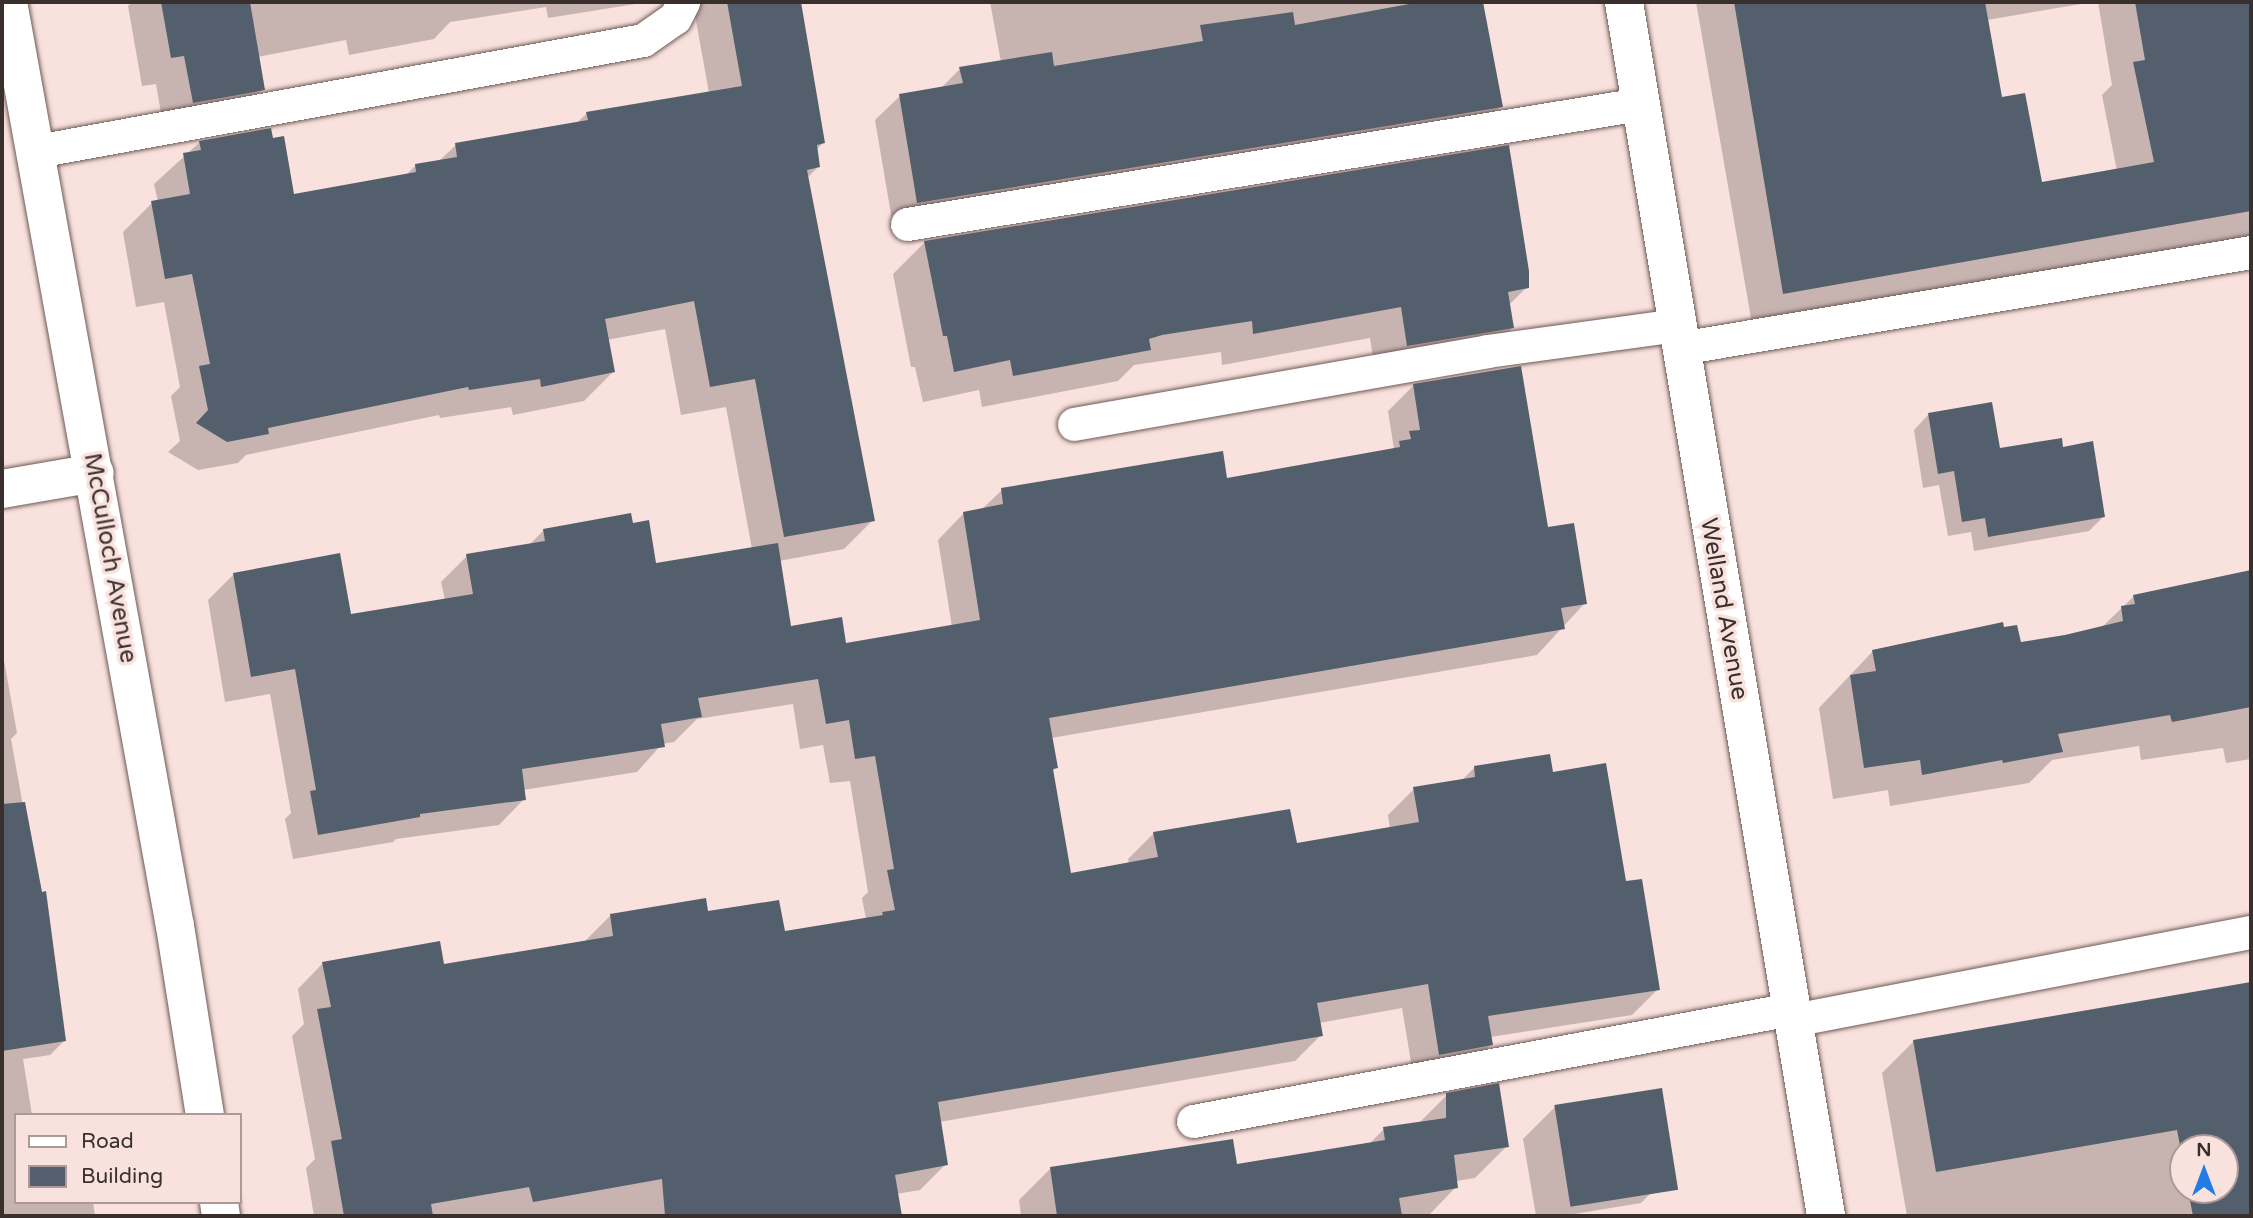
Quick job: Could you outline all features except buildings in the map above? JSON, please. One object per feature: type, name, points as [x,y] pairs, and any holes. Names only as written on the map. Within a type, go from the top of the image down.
[{"type":"street","name":"McCulloch Avenue","points":[[8,2],[175,926],[205,1113]]},
{"type":"street","name":"Welland Avenue","points":[[1623,2],[1826,1216]]},
{"type":"street","points":[[2,489],[94,473]]},
{"type":"lane","points":[[37,151],[643,40],[675,18],[684,2]]},
{"type":"lane","points":[[907,224],[1640,104]]},
{"type":"lane","points":[[1074,424],[1487,351],[1678,337],[2251,252]]},
{"type":"lane","points":[[1193,1121],[2251,932]]}]
